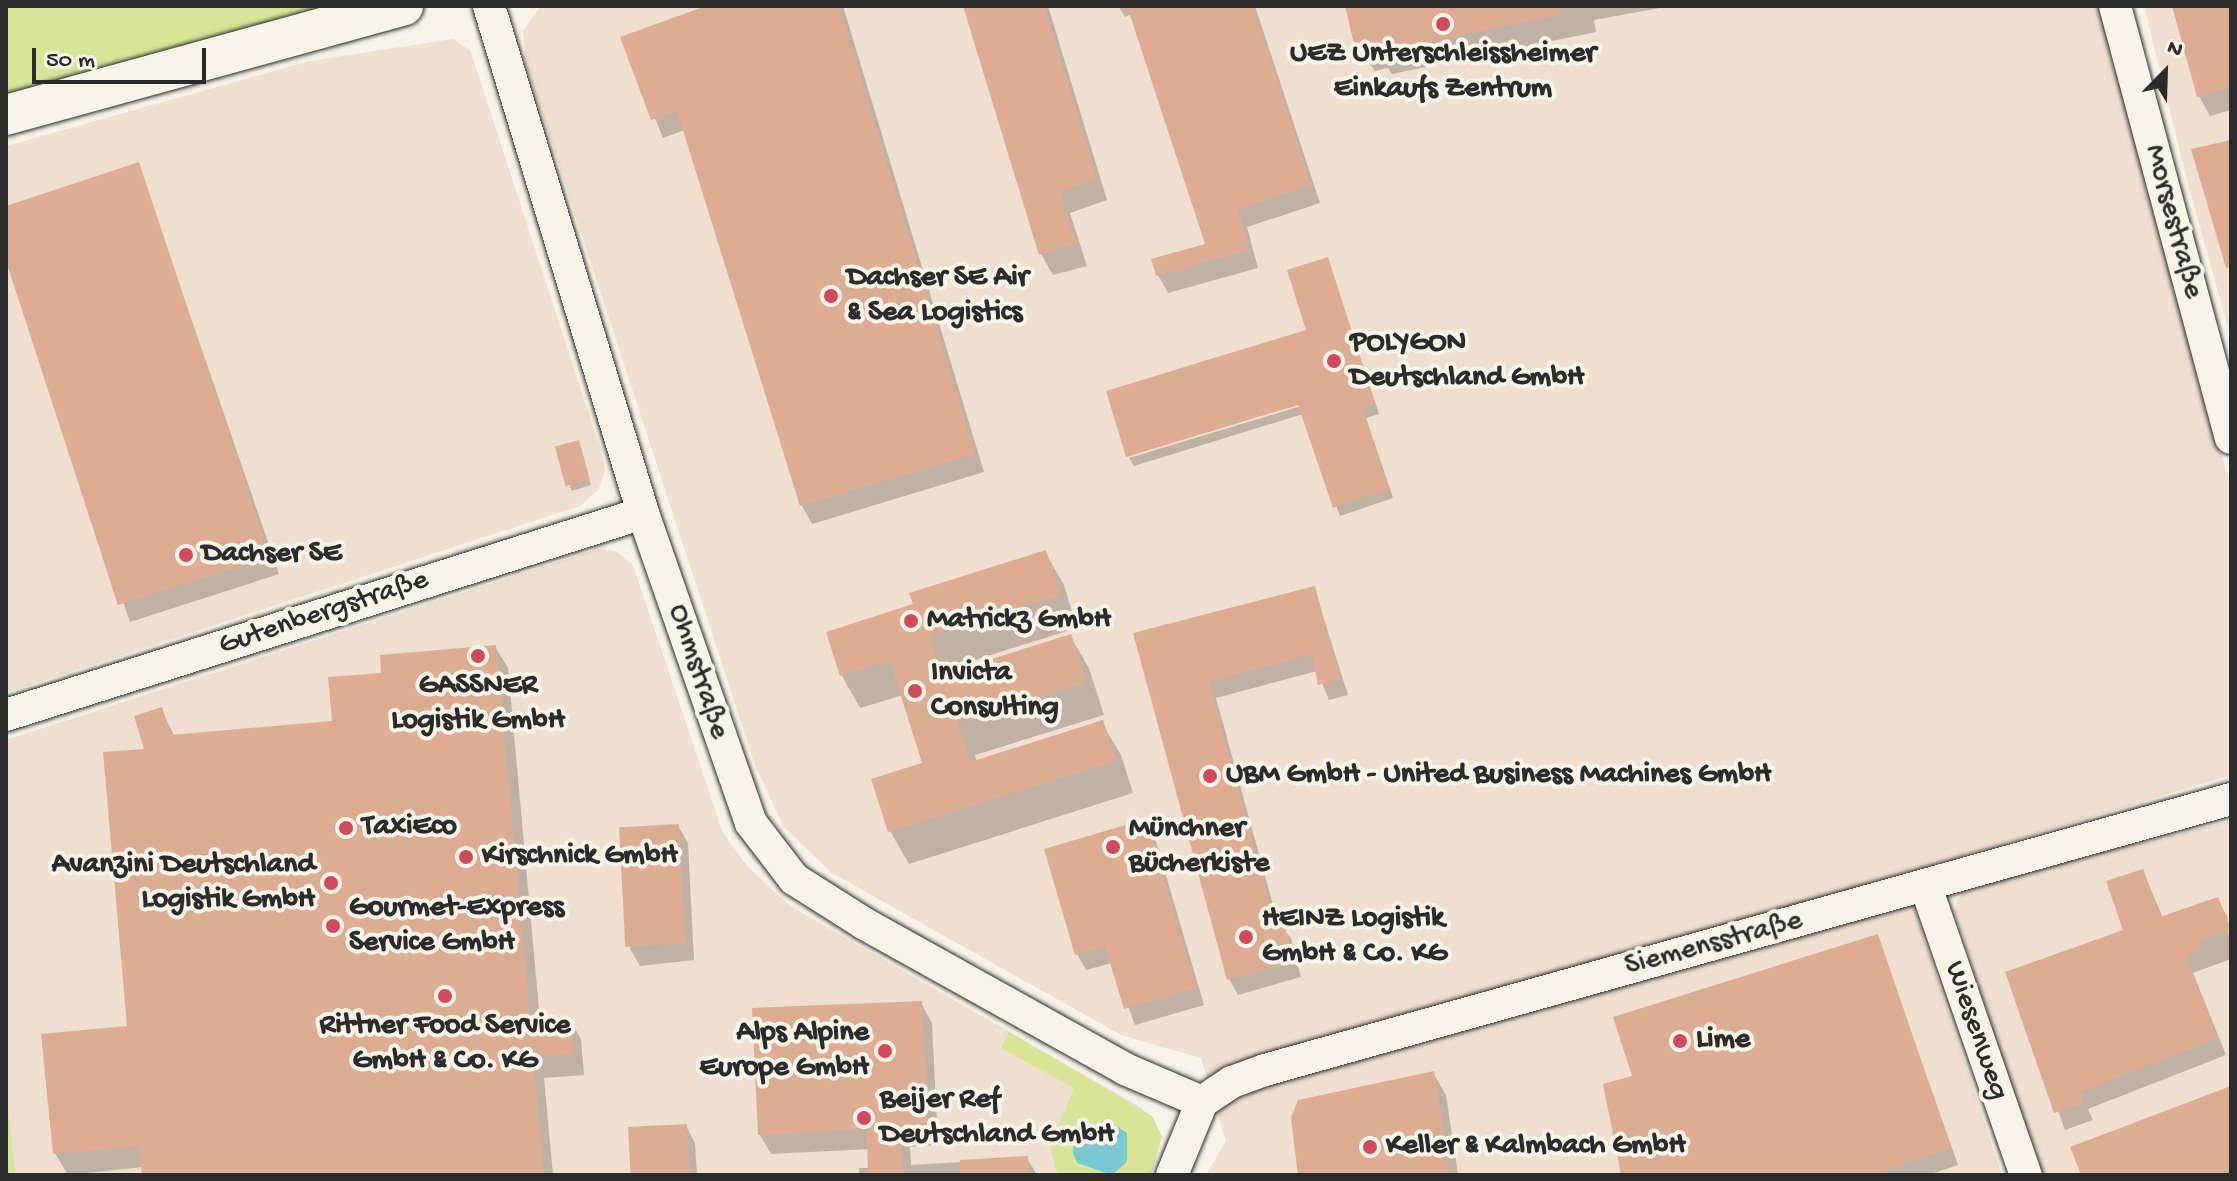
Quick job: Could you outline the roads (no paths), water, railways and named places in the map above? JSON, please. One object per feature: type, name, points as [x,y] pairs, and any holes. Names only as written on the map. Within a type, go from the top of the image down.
[{"type":"main road","points":[[6,115],[403,6]]},
{"type":"street","name":"Ohmstraße","points":[[489,6],[643,513],[751,823],[794,879],[1125,1069],[1202,1102]]},
{"type":"street","name":"Morsestraße","points":[[2115,6],[2231,438]]},
{"type":"street","name":"Gutenbergstraße","points":[[6,715],[643,513]]},
{"type":"street","name":"Siemensstraße","points":[[1202,1102],[1232,1082],[1265,1070],[2231,799]]},
{"type":"street","name":"Wiesenweg","points":[[1926,887],[2026,1175]]},
{"type":"street","points":[[1172,1175],[1202,1102]]},
{"type":"water","points":[[1106,1119],[1127,1133],[1127,1162],[1112,1175],[1077,1163],[1073,1153],[1074,1138]]},
{"type":"place","name":"UEZ Unterschleissheimer Einkaufs Zentrum","points":[[1443,24]]},
{"type":"place","name":"Dachser SE Air & Sea Logistics","points":[[831,296]]},
{"type":"place","name":"POLYGON Deutschland GmbH","points":[[1334,361]]},
{"type":"place","name":"Dachser SE","points":[[186,555]]},
{"type":"place","name":"Matrickz GmbH","points":[[911,621]]},
{"type":"place","name":"GASSNER Logistik GmbH","points":[[478,656]]},
{"type":"place","name":"Invicta Consulting","points":[[915,691]]},
{"type":"place","name":"UBM GmbH - United Business Machines GmbH","points":[[1210,776]]},
{"type":"place","name":"TaxiEco","points":[[346,828]]},
{"type":"place","name":"Münchner Bücherkiste","points":[[1113,847]]},
{"type":"place","name":"Kirschnick GmbH","points":[[466,857]]},
{"type":"place","name":"Avanzini Deutschland Logistik GmbH","points":[[331,883]]},
{"type":"place","name":"Gourmet-Express Service GmbH","points":[[333,926]]},
{"type":"place","name":"HEINZ Logistik GmbH & Co. KG","points":[[1246,937]]},
{"type":"place","name":"Rittner Food Service GmbH & Co. KG","points":[[445,996]]},
{"type":"place","name":"Lime","points":[[1680,1041]]},
{"type":"place","name":"Alps Alpine Europe GmbH","points":[[885,1051]]},
{"type":"place","name":"Beijer Ref Deutschland GmbH","points":[[864,1118]]},
{"type":"place","name":"Keller & Kalmbach GmbH","points":[[1370,1147]]}]
